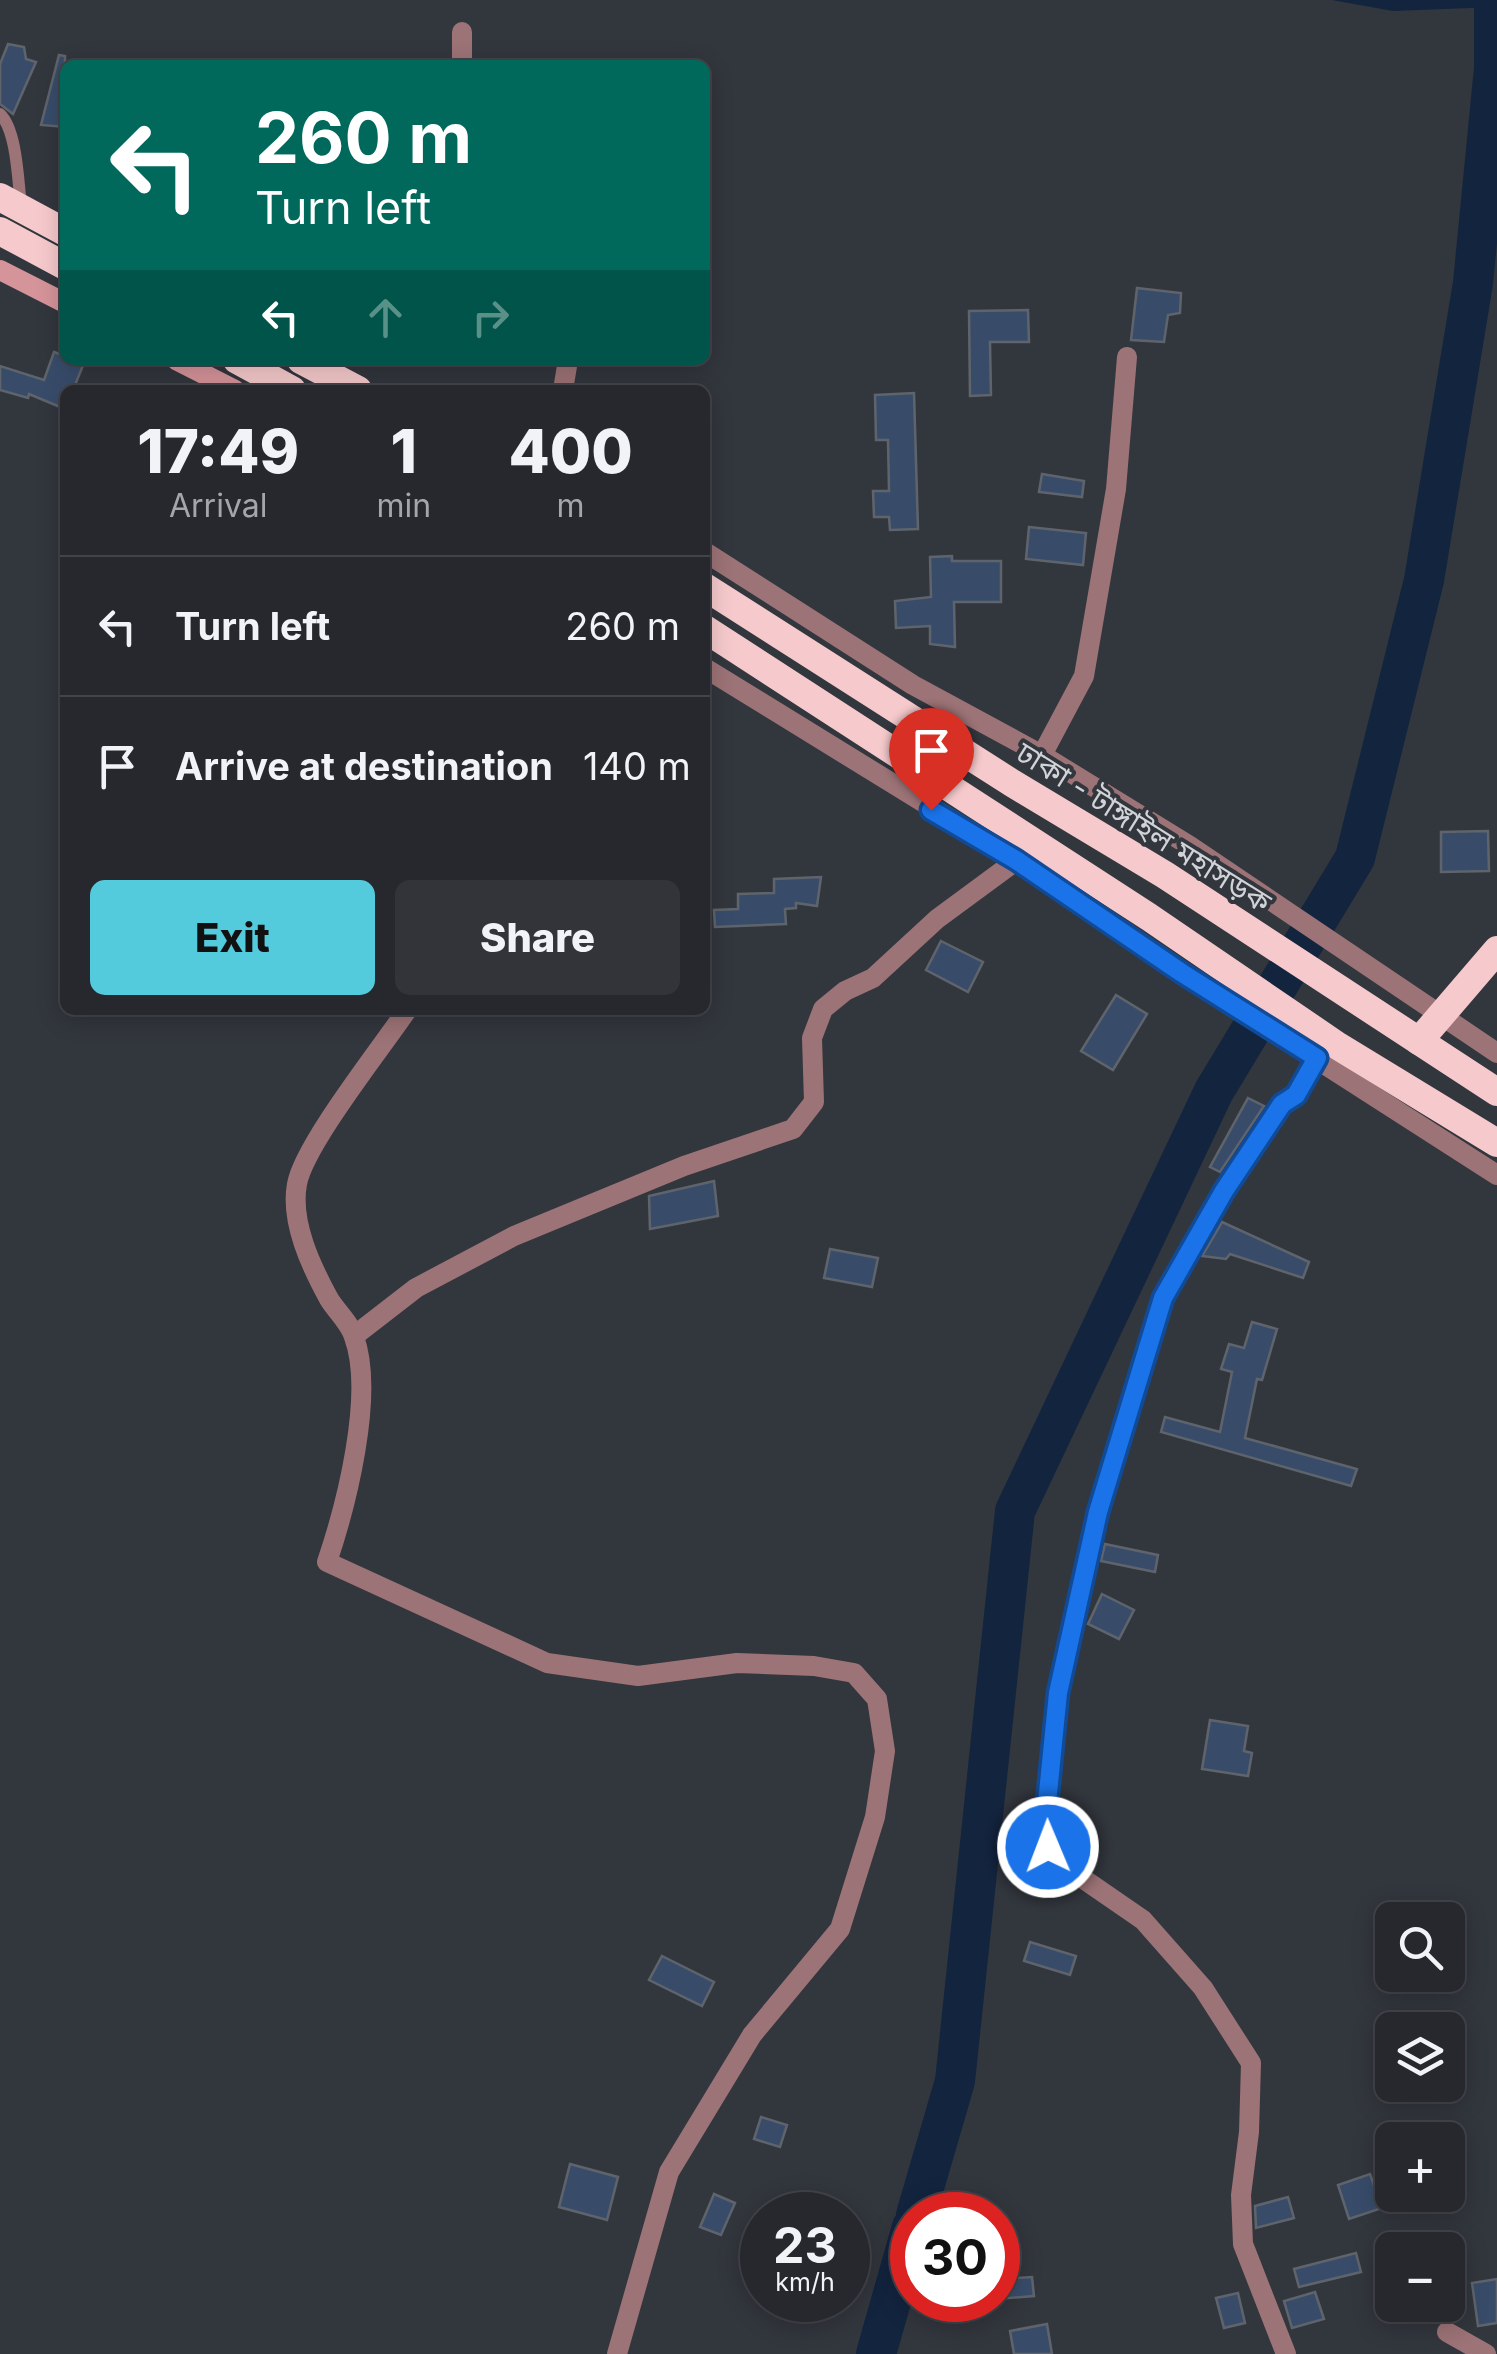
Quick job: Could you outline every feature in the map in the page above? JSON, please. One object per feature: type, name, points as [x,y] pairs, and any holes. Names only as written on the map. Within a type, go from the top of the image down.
[{"type":"highway","points":[[11,203],[60,229]]},
{"type":"highway","points":[[0,231],[60,263]]},
{"type":"highway","points":[[246,365],[283,385]]},
{"type":"highway","points":[[310,365],[348,385]]},
{"type":"highway","name":"ঢাকা - টাঙ্গাইল মহাসড়ক","points":[[710,590],[1165,875],[1497,1092]]},
{"type":"highway","points":[[710,633],[1149,918],[1328,1052],[1497,1143]]},
{"type":"highway","points":[[1419,1042],[1497,950]]},
{"type":"main road","points":[[0,270],[60,300]]},
{"type":"main road","points":[[186,365],[225,385]]},
{"type":"street","points":[[462,32],[462,60]]},
{"type":"street","points":[[1042,755],[1084,676],[1116,489],[1127,357]]},
{"type":"street","points":[[710,555],[914,685],[1042,755],[1190,846],[1497,1053]]},
{"type":"street","points":[[710,671],[1016,860],[1182,973],[1328,1052],[1497,1175]]},
{"type":"street","points":[[354,1336],[416,1288],[514,1236],[684,1166],[792,1129],[814,1102],[812,1038],[823,1009],[846,991],[873,978],[937,919],[1016,860]]},
{"type":"street","points":[[404,1015],[320,1137],[298,1178],[294,1208],[330,1300],[354,1336],[361,1376],[358,1433],[326,1562],[548,1663],[638,1676],[736,1663],[814,1666],[854,1673],[877,1700],[885,1751],[875,1817],[840,1929],[752,2035],[669,2172],[617,2354]]},
{"type":"street","points":[[1286,2354],[1243,2244],[1250,2063],[1204,1988],[1143,1920],[1052,1858],[1045,1823],[1058,1693],[1098,1512],[1163,1298],[1224,1191],[1282,1104],[1296,1095],[1328,1052]]},
{"type":"street","points":[[1447,2332],[1486,2354]]},
{"type":"lane","points":[[0,114],[6,120],[14,148],[11,203]]},
{"type":"water","points":[[1332,0],[1497,0],[1497,7],[1393,11]]},
{"type":"building","points":[[8,44],[24,47],[26,59],[36,62],[13,114],[0,104],[0,64]]},
{"type":"building","points":[[59,55],[65,56],[65,60],[60,60],[60,127],[41,125]]},
{"type":"building","points":[[1137,288],[1181,293],[1180,313],[1168,315],[1164,342],[1131,340]]},
{"type":"building","points":[[1028,310],[1029,342],[990,342],[991,395],[970,396],[969,311]]},
{"type":"building","points":[[54,352],[60,354],[60,365],[83,365],[75,385],[60,385],[60,407],[29,394],[28,398],[0,390],[0,366],[44,380]]},
{"type":"building","points":[[914,393],[918,529],[890,530],[889,517],[874,517],[873,491],[889,491],[888,440],[876,440],[875,395]]},
{"type":"building","points":[[1042,474],[1084,481],[1082,497],[1039,492]]},
{"type":"building","points":[[1029,527],[1086,533],[1083,565],[1026,559]]},
{"type":"building","points":[[952,556],[952,561],[1001,561],[1001,602],[954,602],[955,647],[930,644],[930,626],[896,628],[895,601],[931,597],[930,557]]},
{"type":"building","points":[[1488,831],[1489,871],[1441,872],[1441,832]]},
{"type":"building","points":[[821,877],[817,906],[796,903],[796,908],[785,909],[786,924],[715,927],[714,910],[738,909],[738,894],[774,893],[774,879]]},
{"type":"building","points":[[941,941],[983,962],[968,992],[926,970]]},
{"type":"building","points":[[1116,995],[1147,1014],[1113,1070],[1081,1051]]},
{"type":"building","points":[[1248,1098],[1264,1106],[1220,1172],[1210,1167]]},
{"type":"building","points":[[714,1181],[718,1216],[650,1229],[649,1196]]},
{"type":"building","points":[[1222,1222],[1309,1262],[1303,1278],[1230,1254],[1226,1259],[1202,1256]]},
{"type":"building","points":[[830,1249],[878,1258],[872,1287],[824,1278]]},
{"type":"building","points":[[1252,1322],[1277,1329],[1262,1380],[1257,1379],[1245,1438],[1357,1469],[1351,1486],[1161,1432],[1165,1417],[1220,1432],[1232,1372],[1221,1369],[1229,1344],[1244,1348]]},
{"type":"building","points":[[1105,1544],[1158,1555],[1155,1572],[1101,1561]]},
{"type":"building","points":[[1102,1594],[1134,1610],[1119,1639],[1088,1624]]},
{"type":"building","points":[[1210,1720],[1248,1726],[1244,1751],[1252,1753],[1248,1776],[1202,1769]]},
{"type":"building","points":[[1030,1942],[1076,1956],[1070,1975],[1024,1961]]},
{"type":"building","points":[[662,1956],[714,1982],[702,2006],[649,1980]]},
{"type":"building","points":[[761,2117],[787,2125],[780,2147],[754,2139]]},
{"type":"building","points":[[570,2164],[618,2177],[607,2220],[559,2207]]},
{"type":"building","points":[[1370,2174],[1375,2188],[1375,2210],[1349,2219],[1338,2185]]},
{"type":"building","points":[[714,2194],[735,2203],[721,2235],[700,2227]]},
{"type":"building","points":[[1288,2197],[1294,2218],[1256,2228],[1255,2206]]},
{"type":"building","points":[[1356,2253],[1361,2272],[1299,2287],[1294,2269]]},
{"type":"building","points":[[1032,2277],[1034,2296],[1020,2297],[1020,2278]]},
{"type":"building","points":[[1497,2279],[1497,2323],[1478,2326],[1472,2283]]},
{"type":"building","points":[[1315,2292],[1324,2319],[1292,2328],[1284,2301]]},
{"type":"building","points":[[1238,2293],[1245,2323],[1224,2328],[1216,2298]]},
{"type":"building","points":[[1047,2324],[1052,2354],[1014,2354],[1010,2331]]},
{"type":"waterway","points":[[923,2192],[955,2081],[1015,1511],[1214,1091],[1355,858],[1424,580],[1473,283],[1494,68],[1494,0]]},
{"type":"waterway","points":[[876,2354],[890,2305]]},
{"type":"route","points":[[931,810],[1016,860],[1182,973],[1317,1058],[1296,1095],[1282,1104],[1224,1191],[1163,1298],[1098,1512],[1058,1693],[1045,1823],[1048,1847]]}]
